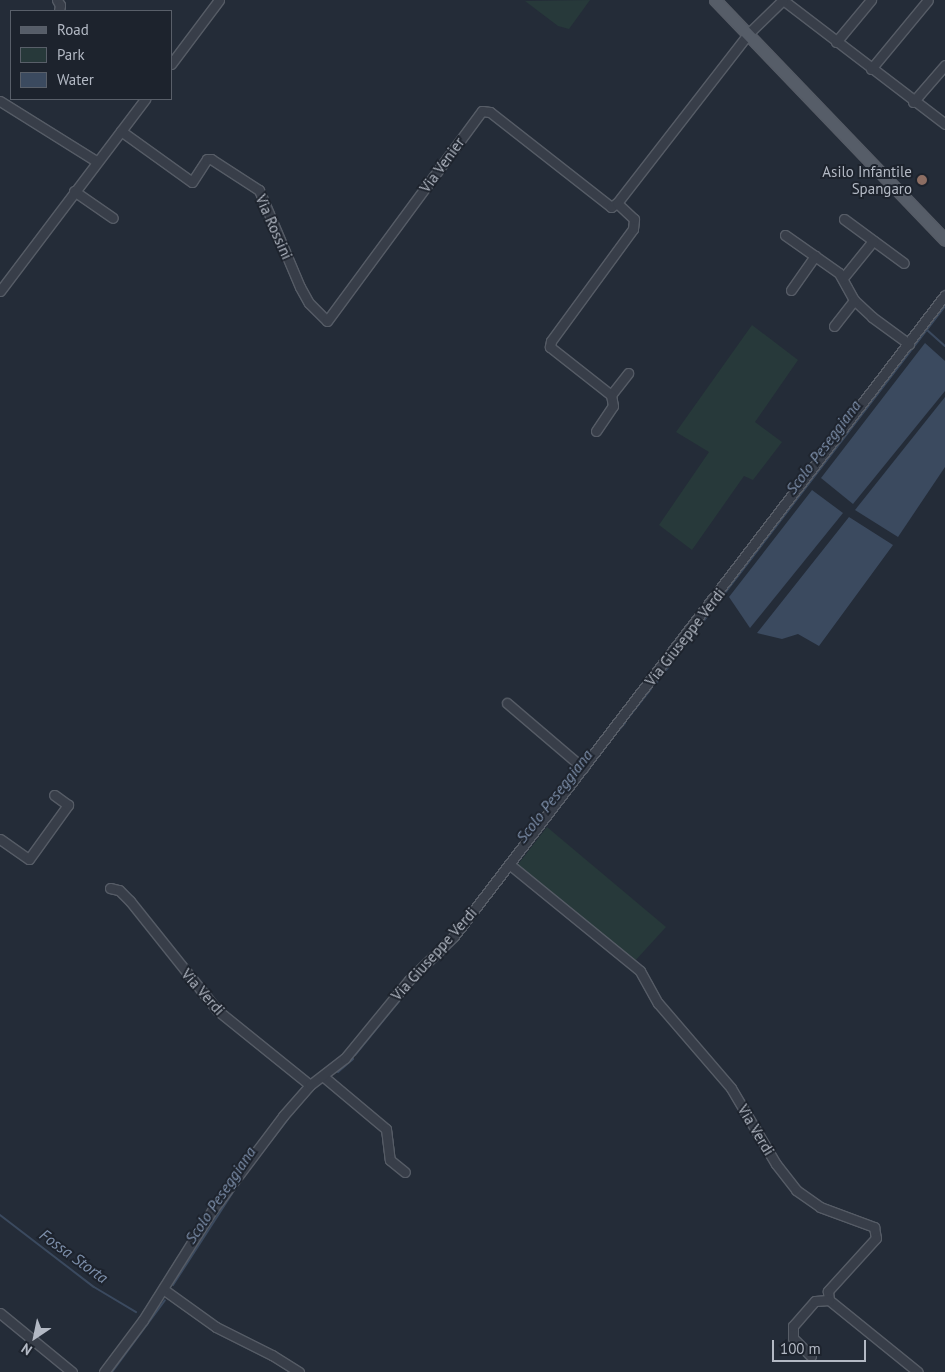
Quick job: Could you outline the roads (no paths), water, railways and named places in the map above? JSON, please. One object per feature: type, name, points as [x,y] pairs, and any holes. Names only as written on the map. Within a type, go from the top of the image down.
[{"type":"main road","points":[[715,0],[750,32],[945,240]]},
{"type":"street","points":[[172,63],[219,0]]},
{"type":"street","points":[[596,431],[613,406],[611,395],[550,347],[551,341],[633,229],[634,219],[617,203],[750,32],[783,0],[913,102],[945,124]]},
{"type":"street","points":[[836,42],[871,0]]},
{"type":"street","points":[[871,69],[928,0]]},
{"type":"street","points":[[913,102],[945,65]]},
{"type":"street","points":[[0,291],[96,161],[144,100]]},
{"type":"street","points":[[0,101],[96,161]]},
{"type":"street","name":"Via Venier","points":[[300,288],[322,318],[327,320],[335,314],[476,117],[486,110],[606,205],[611,207],[617,203]]},
{"type":"street","name":"Via Rossini","points":[[121,131],[192,182],[207,159],[211,159],[259,190],[300,288]]},
{"type":"street","points":[[74,191],[113,218]]},
{"type":"street","points":[[844,219],[904,263]]},
{"type":"street","points":[[786,235],[843,278],[854,300],[872,317],[909,344]]},
{"type":"street","points":[[843,278],[873,241]]},
{"type":"street","points":[[791,290],[815,256]]},
{"type":"street","name":"Via Giuseppe Verdi","points":[[104,1372],[163,1289],[213,1209],[310,1085],[324,1077],[345,1058],[409,980],[454,936],[945,295]]},
{"type":"street","points":[[834,326],[854,300]]},
{"type":"street","points":[[611,395],[628,373]]},
{"type":"street","points":[[507,703],[583,768]]},
{"type":"street","points":[[0,839],[28,859],[68,805],[54,795]]},
{"type":"street","name":"Via Verdi","points":[[509,864],[640,971],[658,1003],[731,1088],[776,1164],[796,1190],[820,1207],[874,1227],[876,1238],[828,1291],[829,1300]]},
{"type":"street","name":"Via Verdi","points":[[110,888],[119,890],[130,901],[217,1010],[310,1085]]},
{"type":"street","points":[[324,1077],[386,1129],[390,1160],[405,1172]]},
{"type":"street","points":[[163,1289],[216,1327],[272,1355],[299,1372]]},
{"type":"street","points":[[811,1356],[793,1338],[793,1326],[815,1301],[829,1300],[918,1372]]},
{"type":"street","points":[[0,1313],[72,1372]]},
{"type":"water","points":[[925,343],[945,361],[945,391],[853,504],[821,478]]},
{"type":"water","points":[[945,397],[945,467],[898,537],[855,510]]},
{"type":"water","points":[[812,490],[843,513],[750,628],[729,597]]},
{"type":"water","points":[[849,517],[893,545],[819,646],[798,634],[782,639],[757,633]]},
{"type":"waterway","name":"Scolo Peseggiana","points":[[718,602],[945,306]]},
{"type":"waterway","points":[[927,330],[945,346]]},
{"type":"waterway","name":"Scolo Peseggiana","points":[[681,650],[709,614]]},
{"type":"waterway","name":"Scolo Peseggiana","points":[[655,685],[677,656]]},
{"type":"waterway","name":"Scolo Peseggiana","points":[[629,717],[651,689]]},
{"type":"waterway","name":"Scolo Peseggiana","points":[[617,732],[625,723]]},
{"type":"waterway","name":"Scolo Peseggiana","points":[[515,865],[611,740]]},
{"type":"waterway","name":"Scolo Peseggiana","points":[[503,880],[510,870]]},
{"type":"waterway","name":"Scolo Peseggiana","points":[[465,929],[472,919]]},
{"type":"waterway","name":"Scolo Peseggiana","points":[[414,982],[461,935]]},
{"type":"waterway","name":"Scolo Peseggiana","points":[[404,994],[410,987]]},
{"type":"waterway","name":"Scolo Peseggiana","points":[[355,1055],[400,1000]]},
{"type":"waterway","name":"Scolo Peseggiana","points":[[338,1072],[353,1059]]},
{"type":"waterway","name":"Scolo Peseggiana","points":[[173,1285],[244,1175],[288,1119]]},
{"type":"waterway","name":"Fossa Storta","points":[[0,1215],[94,1287],[136,1312]]},
{"type":"waterway","name":"Scolo Peseggiana","points":[[112,1372],[165,1300]]},
{"type":"place","name":"Asilo Infantile Spangaro","points":[[922,180]]}]
